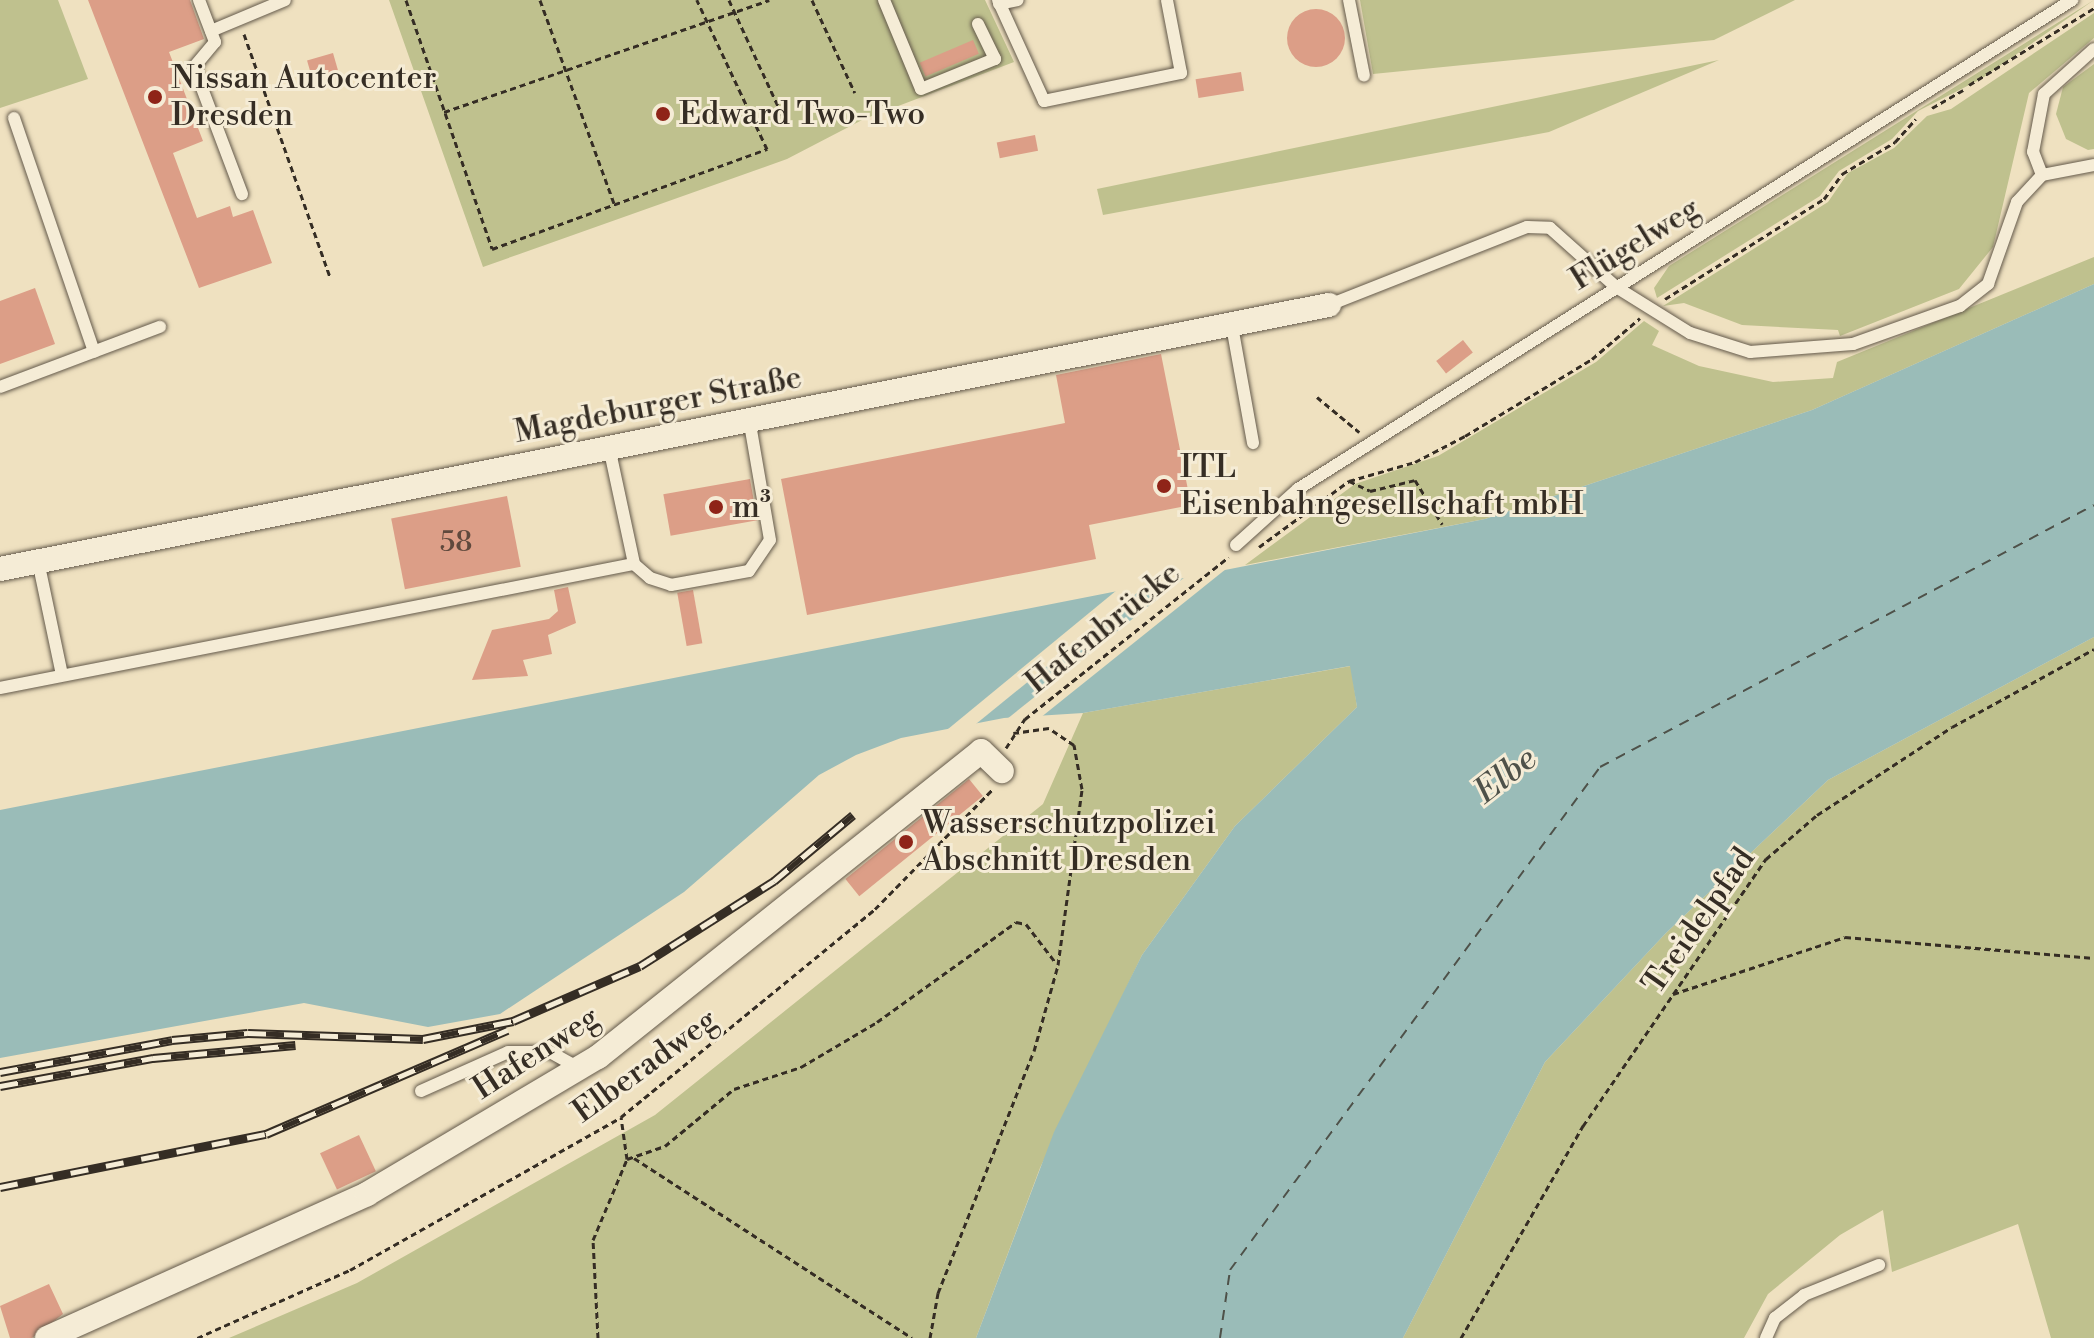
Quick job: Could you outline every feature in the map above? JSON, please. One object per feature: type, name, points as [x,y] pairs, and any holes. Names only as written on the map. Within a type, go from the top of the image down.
[{"type":"street","name":"Magdeburger Straße","points":[[0,569],[1329,305]]},
{"type":"street","name":"Hafenweg","points":[[47,1338],[367,1194],[579,1068],[981,751],[1002,771]]},
{"type":"lane","points":[[199,0],[215,42],[194,67],[242,194]]},
{"type":"lane","points":[[211,31],[285,0]]},
{"type":"lane","points":[[884,0],[921,89],[995,59],[978,24]]},
{"type":"lane","points":[[1018,0],[998,2],[1044,101],[1181,73],[1167,0]]},
{"type":"lane","points":[[1349,0],[1364,76]]},
{"type":"lane","name":"Flügelweg","points":[[1236,545],[1298,489],[2072,0]]},
{"type":"lane","points":[[2042,175],[2033,152],[2044,94],[2094,49]]},
{"type":"lane","points":[[14,118],[94,352]]},
{"type":"lane","points":[[1329,305],[1527,227],[1570,239],[1616,287],[1663,322],[1750,352],[1853,344],[1960,306],[1988,284],[2017,202],[2042,175],[2094,165]]},
{"type":"lane","points":[[1232,326],[1253,443]]},
{"type":"lane","points":[[0,387],[160,327]]},
{"type":"lane","points":[[0,688],[634,564],[671,585],[749,571],[761,561],[770,529],[749,419]]},
{"type":"lane","points":[[609,447],[634,564]]},
{"type":"lane","points":[[38,561],[62,675]]},
{"type":"lane","points":[[421,1091],[508,1052],[550,1052],[579,1068]]},
{"type":"lane","points":[[1766,1338],[1775,1318],[1804,1295],[1879,1265]]},
{"type":"path","points":[[406,0],[492,249],[767,149],[697,0]]},
{"type":"path","points":[[540,0],[615,206]]},
{"type":"path","points":[[729,0],[785,121]]},
{"type":"path","points":[[444,112],[769,0]]},
{"type":"path","points":[[812,0],[855,93]]},
{"type":"path","points":[[238,19],[330,277]]},
{"type":"path","points":[[1317,397],[1368,445]]},
{"type":"path","points":[[1349,481],[1370,491],[1415,480],[1442,524]]},
{"type":"path","name":"Hafenbrücke","points":[[1010,733],[1209,572]]},
{"type":"path","name":"Treidelpfad","points":[[1461,1338],[1514,1235],[1739,892],[1817,815],[1952,727],[2094,649]]},
{"type":"path","points":[[930,1338],[938,1293],[1034,1051],[1058,965],[1080,763],[1074,745],[1049,728],[1010,733]]},
{"type":"path","name":"Elberadweg","points":[[197,1338],[350,1270],[621,1117],[875,909],[989,795],[1002,771],[1010,733]]},
{"type":"path","points":[[627,1159],[665,1146],[734,1089],[801,1067],[877,1022],[1016,922],[1026,924],[1058,965]]},
{"type":"path","points":[[1673,994],[1845,937],[2094,958]]},
{"type":"path","points":[[598,1338],[593,1240],[627,1159],[621,1117]]},
{"type":"path","points":[[634,1158],[912,1338]]},
{"type":"green space","points":[[0,0],[58,0],[88,79],[0,108]]},
{"type":"green space","points":[[389,0],[985,0],[1014,62],[864,119],[787,159],[483,267]]},
{"type":"green space","points":[[1360,0],[1795,0],[1714,40],[1373,74]]},
{"type":"green space","points":[[2094,0],[1981,79],[1918,111],[1892,139],[1839,171],[1820,196],[1657,298],[1654,288],[1669,266]]},
{"type":"green space","points":[[2094,13],[2094,38],[2029,93],[1993,247],[1959,289],[1840,336],[1838,330],[1742,325],[1684,303],[1663,306],[1828,202],[1848,173],[1894,148],[1927,116],[1951,109]]},
{"type":"green space","points":[[1719,60],[1549,132],[1103,215],[1097,189]]},
{"type":"green space","points":[[2094,64],[2094,149],[2088,150],[2066,139],[2056,114],[2063,87]]},
{"type":"green space","points":[[2094,257],[2094,284],[1812,410],[1485,519],[1245,565],[1355,484],[1438,456],[1596,362],[1644,321],[1659,331],[1652,345],[1699,366],[1773,382],[1833,378],[1837,362]]},
{"type":"green space","points":[[2094,637],[2094,1338],[2051,1338],[2018,1224],[1892,1272],[1883,1210],[1840,1235],[1768,1294],[1744,1338],[1403,1338],[1545,1062],[1666,933],[1828,780]]},
{"type":"green space","points":[[1351,666],[1357,707],[1235,826],[1142,955],[1040,1168],[976,1338],[229,1338],[357,1283],[655,1115],[1043,804],[1083,713]]},
{"type":"water","name":"Elbe","points":[[2094,284],[2094,637],[1828,780],[1666,933],[1545,1062],[1403,1338],[976,1338],[1054,1132],[1142,955],[1235,826],[1357,707],[1350,666],[1083,713],[1004,718],[901,738],[856,755],[819,775],[684,892],[500,1014],[428,1027],[304,1003],[0,1058],[0,810],[1485,519],[1812,410]]},
{"type":"pier","points":[[1226,569],[1040,718],[1002,723],[1185,577]]},
{"type":"pier","points":[[1148,584],[971,728],[942,734],[1117,590]]},
{"type":"building","name":"Nissan Autocenter Dresden","points":[[88,0],[190,0],[204,39],[169,52],[203,141],[173,153],[197,218],[230,206],[233,217],[253,210],[272,263],[199,288]]},
{"type":"building","points":[[1316,9],[1337,17],[1345,38],[1337,59],[1316,67],[1295,59],[1287,38],[1295,17]]},
{"type":"building","points":[[973,40],[979,54],[925,76],[920,63]]},
{"type":"building","points":[[333,53],[338,70],[312,78],[307,60]]},
{"type":"building","points":[[1241,72],[1244,91],[1199,98],[1196,79]]},
{"type":"building","points":[[1035,135],[1038,151],[1000,158],[997,142]]},
{"type":"building","points":[[35,288],[55,344],[0,364],[0,301]]},
{"type":"building","points":[[1463,340],[1473,353],[1446,374],[1436,361]]},
{"type":"building","points":[[1161,354],[1191,505],[1089,525],[1096,559],[807,615],[781,479],[1065,423],[1056,375]]},
{"type":"building","points":[[750,479],[757,520],[671,536],[663,494]]},
{"type":"building","points":[[507,496],[521,567],[405,589],[391,519]]},
{"type":"building","points":[[568,587],[576,623],[548,635],[552,654],[523,660],[528,676],[472,680],[492,630],[549,619],[558,611],[554,590]]},
{"type":"building","points":[[693,590],[702,643],[687,646],[677,593]]},
{"type":"building","points":[[969,779],[983,796],[859,896],[845,879]]},
{"type":"building","points":[[359,1135],[376,1171],[337,1189],[320,1153]]},
{"type":"building","points":[[49,1284],[63,1314],[32,1338],[10,1338],[0,1306]]},
{"type":"ferry route","points":[[1220,1338],[1230,1270],[1600,767],[2094,505]]},
{"type":"railway","points":[[0,1072],[172,1040],[248,1033],[423,1039],[513,1021],[640,966],[774,881],[853,815]]},
{"type":"railway","points":[[0,1187],[266,1134],[508,1030]]},
{"type":"railway","points":[[0,1086],[153,1058],[295,1045]]},
{"type":"place","name":"Nissan Autocenter Dresden","points":[[155,97]]},
{"type":"place","name":"Edward Two-Two","points":[[663,114]]},
{"type":"place","name":"ITL Eisenbahngesellschaft mbH","points":[[1164,486]]},
{"type":"place","name":"m³","points":[[716,507]]},
{"type":"place","name":"Wasserschutzpolizei Abschnitt Dresden","points":[[906,842]]}]
